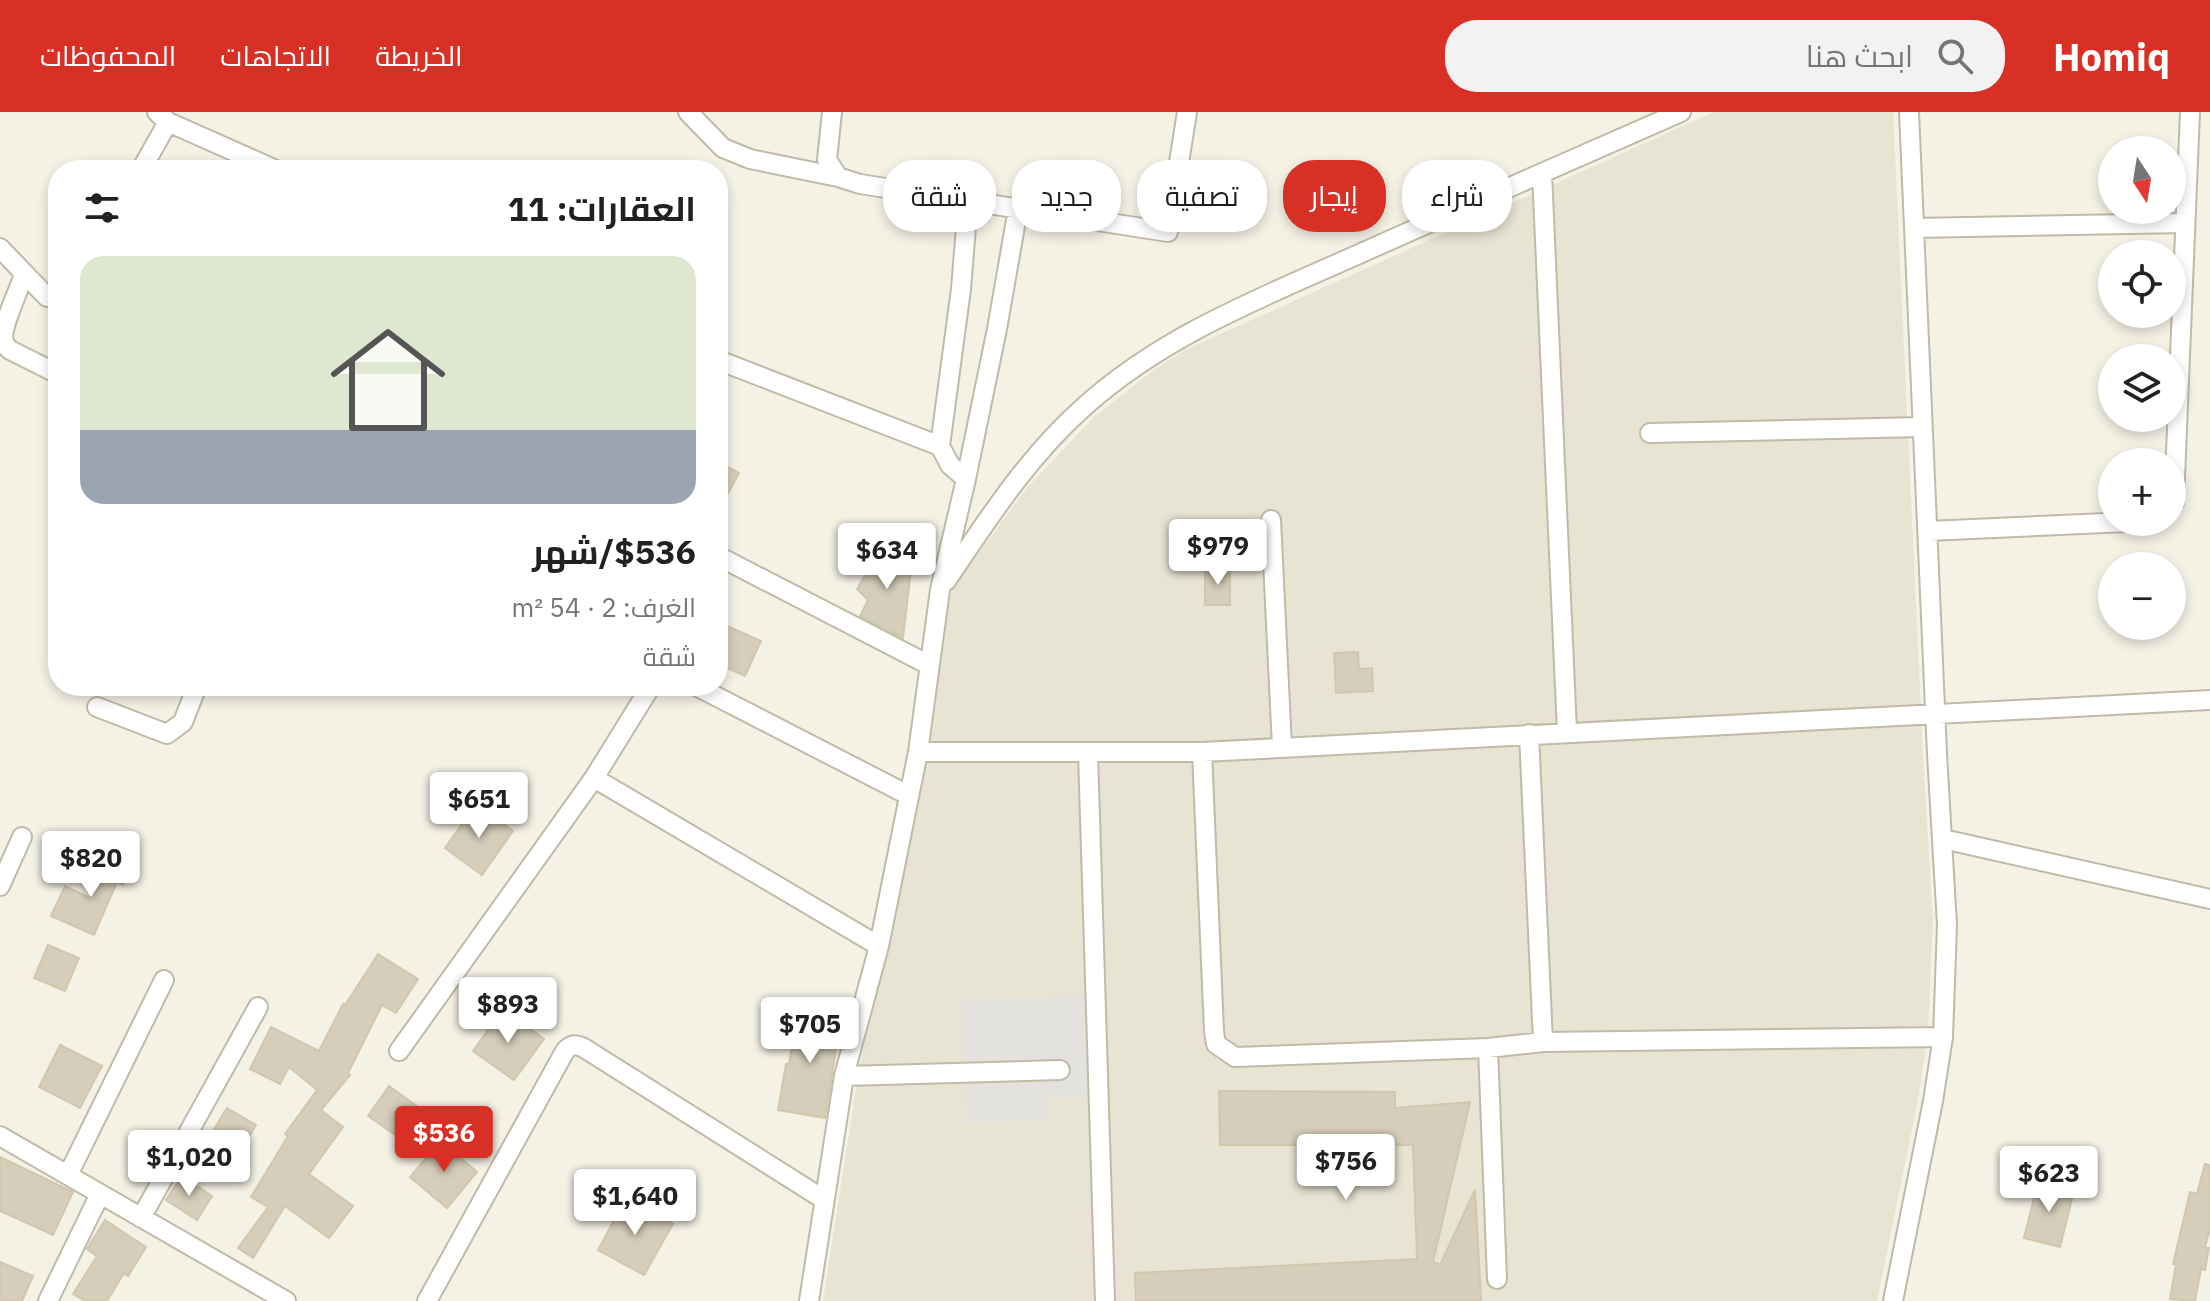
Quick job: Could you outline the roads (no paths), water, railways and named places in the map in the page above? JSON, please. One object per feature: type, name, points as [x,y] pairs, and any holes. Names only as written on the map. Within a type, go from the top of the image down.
[{"type":"street","points":[[688,112],[723,148],[750,159],[883,188]]},
{"type":"street","points":[[832,112],[827,160],[838,177]]},
{"type":"street","points":[[1121,225],[1168,232],[1187,112]]},
{"type":"street","points":[[940,590],[1015,480],[1042,449],[1085,405],[1144,359],[1181,336],[1259,298],[1681,112]]},
{"type":"street","points":[[1893,1301],[1943,1037],[1947,925],[1909,112]]},
{"type":"street","points":[[2186,201],[2190,112]]},
{"type":"street","points":[[145,160],[162,117],[254,160]]},
{"type":"street","points":[[1542,173],[1567,732]]},
{"type":"street","points":[[1914,228],[2131,224]]},
{"type":"street","points":[[2176,448],[2185,224]]},
{"type":"street","points":[[966,232],[940,446],[950,465],[966,479]]},
{"type":"street","points":[[809,1301],[844,1076],[879,946],[918,752],[940,590],[997,329],[1014,232]]},
{"type":"street","points":[[0,248],[48,297]]},
{"type":"street","points":[[24,274],[8,296],[3,337],[10,350],[48,369]]},
{"type":"street","points":[[728,364],[940,446]]},
{"type":"street","points":[[1650,433],[1922,427]]},
{"type":"street","points":[[1271,520],[1282,747]]},
{"type":"street","points":[[1928,531],[2098,523]]},
{"type":"street","points":[[728,561],[929,665]]},
{"type":"street","points":[[97,707],[167,734],[183,722],[193,696]]},
{"type":"street","points":[[399,1051],[594,778],[645,696]]},
{"type":"street","points":[[715,696],[908,795]]},
{"type":"street","points":[[918,752],[1202,752],[2210,700]]},
{"type":"street","points":[[1529,734],[1543,1042]]},
{"type":"street","points":[[1202,752],[1216,1044],[1235,1057],[1488,1048],[1543,1042],[1943,1037]]},
{"type":"street","points":[[1088,753],[1105,1301]]},
{"type":"street","points":[[594,778],[879,946]]},
{"type":"street","points":[[0,886],[22,837]]},
{"type":"street","points":[[1943,839],[2210,899]]},
{"type":"street","points":[[68,1175],[164,980]]},
{"type":"street","points":[[141,1218],[258,1007]]},
{"type":"street","points":[[427,1301],[565,1051],[576,1044],[823,1199]]},
{"type":"street","points":[[1488,1048],[1497,1279]]},
{"type":"street","points":[[844,1076],[1060,1070]]},
{"type":"street","points":[[0,1136],[286,1301]]},
{"type":"street","points":[[48,1301],[100,1194]]}]
